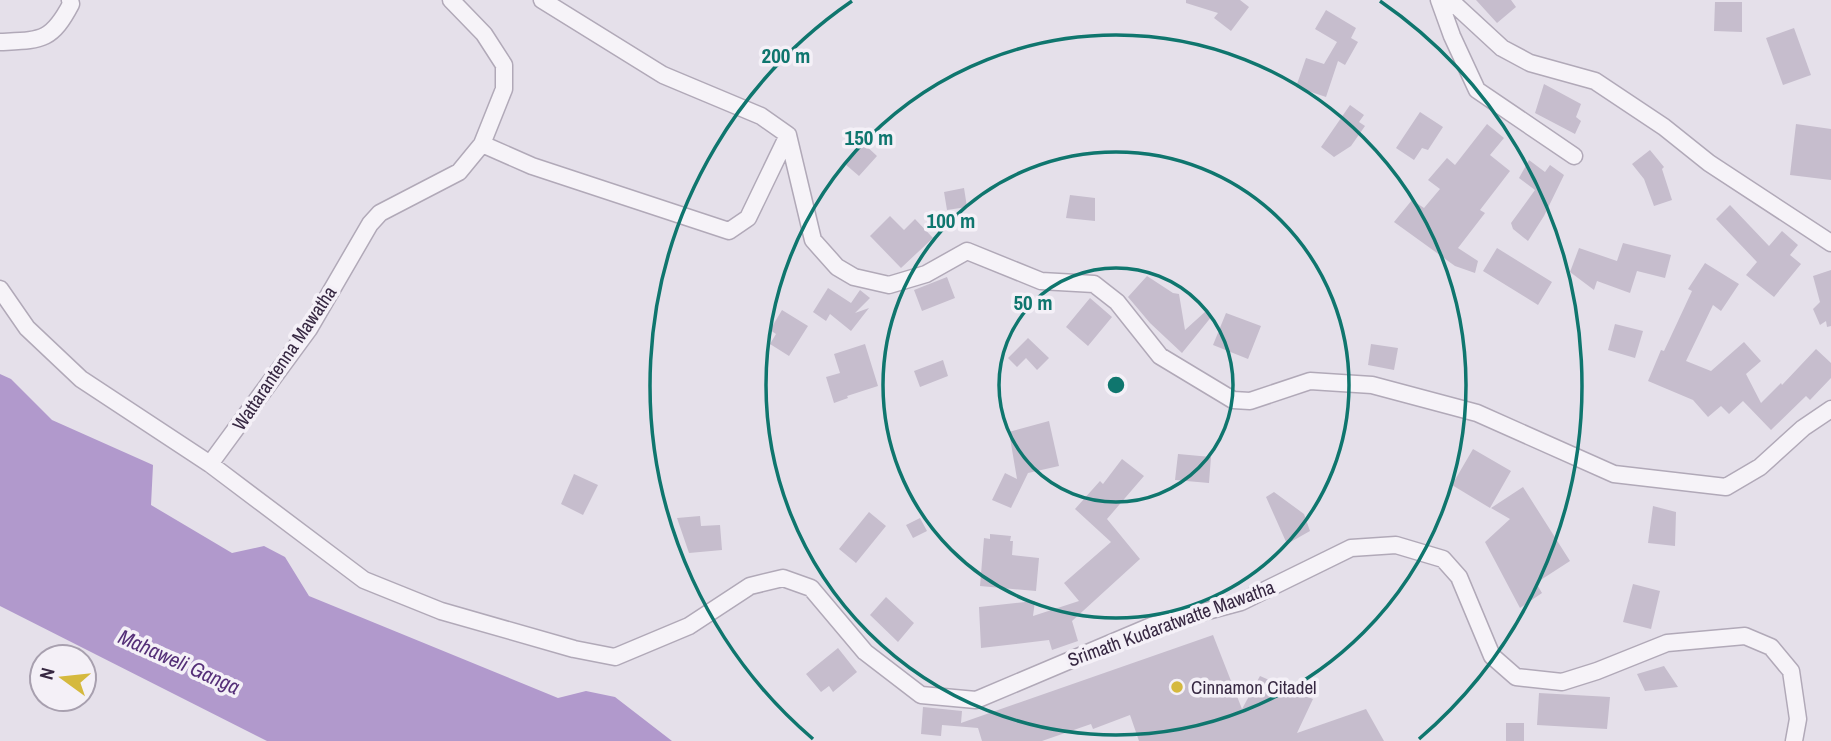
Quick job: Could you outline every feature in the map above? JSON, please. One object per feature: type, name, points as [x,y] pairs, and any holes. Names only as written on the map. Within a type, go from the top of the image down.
[{"type":"street","points":[[0,43],[36,40],[58,27],[71,4],[70,0]]},
{"type":"street","name":"Wattarantenna Mawatha","points":[[210,464],[309,329],[370,224],[380,213],[459,172],[482,144],[504,89],[503,65],[484,34],[451,0]]},
{"type":"street","points":[[542,0],[663,75],[761,116],[789,135],[813,240],[837,267],[854,277],[889,285],[926,274],[967,251],[1041,281],[1094,284],[1116,302],[1160,356],[1233,400],[1250,401],[1310,381],[1372,385],[1477,413],[1614,474],[1726,487],[1760,467],[1803,428],[1831,409]]},
{"type":"street","points":[[1438,0],[1477,90],[1574,156]]},
{"type":"street","points":[[1450,0],[1502,48],[1530,62],[1595,81],[1664,128],[1709,163],[1831,243]]},
{"type":"street","points":[[482,144],[532,166],[729,230],[748,218],[789,135]]},
{"type":"street","name":"Srimath Kudaratwatte Mawatha","points":[[0,289],[27,328],[81,379],[210,464],[364,580],[442,611],[574,649],[615,657],[689,626],[750,586],[783,578],[811,588],[865,652],[921,695],[976,701],[1151,626],[1241,602],[1351,548],[1396,544],[1443,559],[1459,577],[1492,656],[1516,677],[1562,682],[1667,643],[1745,636],[1771,647],[1791,671],[1798,719],[1794,741]]},
{"type":"water","name":"Mahaweli Ganga","points":[[0,374],[11,379],[52,420],[153,465],[151,505],[232,553],[264,546],[285,557],[309,596],[558,698],[586,691],[615,697],[672,741],[267,741],[98,656],[98,643],[73,643],[0,606]]},
{"type":"building","points":[[1186,0],[1240,0],[1249,7],[1231,31],[1214,18],[1218,13],[1186,3]]},
{"type":"building","points":[[1476,0],[1511,0],[1516,7],[1497,23]]},
{"type":"building","points":[[1715,2],[1742,2],[1742,32],[1714,31]]},
{"type":"building","points":[[1326,10],[1356,28],[1351,38],[1358,42],[1345,65],[1338,61],[1326,97],[1296,87],[1306,58],[1324,64],[1337,42],[1315,29]]},
{"type":"building","points":[[1794,28],[1811,75],[1783,85],[1766,38]]},
{"type":"building","points":[[1544,84],[1581,104],[1576,117],[1581,121],[1575,134],[1535,113]]},
{"type":"building","points":[[1350,105],[1364,115],[1359,122],[1365,126],[1351,146],[1334,157],[1321,147]]},
{"type":"building","points":[[1420,112],[1443,127],[1428,150],[1422,148],[1414,160],[1396,148]]},
{"type":"building","points":[[1487,124],[1504,138],[1490,155],[1510,171],[1480,210],[1485,213],[1458,248],[1478,261],[1475,273],[1455,266],[1394,222],[1412,200],[1424,208],[1440,189],[1428,180],[1447,158],[1455,165]]},
{"type":"building","points":[[1796,124],[1831,129],[1831,180],[1790,175]]},
{"type":"building","points":[[863,143],[877,156],[859,176],[845,164]]},
{"type":"building","points":[[1650,150],[1664,167],[1662,169],[1672,200],[1654,206],[1644,179],[1632,164]]},
{"type":"building","points":[[1529,160],[1545,172],[1550,165],[1564,175],[1528,241],[1513,229],[1511,223],[1535,190],[1519,178]]},
{"type":"building","points":[[964,188],[967,207],[947,210],[944,192]]},
{"type":"building","points":[[1070,195],[1095,198],[1095,221],[1066,218]]},
{"type":"building","points":[[1730,205],[1769,246],[1782,231],[1798,245],[1790,255],[1801,264],[1774,297],[1746,275],[1757,262],[1716,219]]},
{"type":"building","points":[[890,216],[904,230],[915,219],[933,238],[901,268],[870,236]]},
{"type":"building","points":[[1623,243],[1671,255],[1665,278],[1637,271],[1630,293],[1597,281],[1594,290],[1570,272],[1579,248],[1617,261]]},
{"type":"building","points":[[1497,248],[1552,282],[1538,305],[1483,271]]},
{"type":"building","points":[[1705,263],[1739,284],[1721,311],[1713,305],[1686,361],[1711,371],[1744,342],[1761,361],[1746,374],[1761,403],[1816,349],[1831,363],[1831,378],[1810,400],[1806,396],[1771,430],[1743,401],[1729,414],[1721,406],[1708,417],[1693,400],[1648,381],[1692,291],[1688,289]]},
{"type":"building","points":[[1831,270],[1831,326],[1827,327],[1826,321],[1820,325],[1813,309],[1820,302],[1813,276]]},
{"type":"building","points":[[1147,276],[1179,294],[1185,330],[1206,311],[1212,316],[1182,353],[1150,323],[1128,297]]},
{"type":"building","points":[[947,277],[955,298],[922,311],[914,290]]},
{"type":"building","points":[[828,288],[851,303],[860,290],[870,298],[855,313],[869,308],[851,331],[830,314],[826,321],[813,312]]},
{"type":"building","points":[[1090,298],[1112,317],[1088,346],[1066,327]]},
{"type":"building","points":[[782,310],[808,326],[789,356],[770,344],[776,334],[770,330]]},
{"type":"building","points":[[1226,313],[1261,326],[1248,359],[1213,345]]},
{"type":"building","points":[[1615,324],[1643,331],[1635,358],[1608,350]]},
{"type":"building","points":[[1028,338],[1049,358],[1037,370],[1026,358],[1017,367],[1008,358]]},
{"type":"building","points":[[865,344],[878,386],[834,403],[826,377],[840,373],[834,354]]},
{"type":"building","points":[[1371,344],[1398,348],[1394,370],[1368,365]]},
{"type":"building","points":[[943,360],[948,376],[920,387],[914,371]]},
{"type":"building","points":[[1049,421],[1059,466],[1028,473],[1011,508],[992,500],[1005,473],[1017,479],[1009,432]]},
{"type":"building","points":[[1473,449],[1511,471],[1490,508],[1452,485]]},
{"type":"building","points":[[1178,454],[1211,457],[1209,483],[1175,480]]},
{"type":"building","points":[[1122,459],[1144,476],[1107,519],[1140,559],[1072,621],[1078,641],[1052,650],[1049,640],[981,648],[979,607],[1035,601],[1033,616],[1079,601],[1064,583],[1111,542],[1075,509],[1100,481],[1103,484]]},
{"type":"building","points":[[574,474],[598,485],[583,515],[561,504]]},
{"type":"building","points":[[1523,487],[1570,561],[1536,583],[1542,593],[1520,608],[1485,542],[1510,519],[1491,508]]},
{"type":"building","points":[[1274,492],[1304,514],[1310,531],[1287,544],[1266,497]]},
{"type":"building","points":[[1653,506],[1676,512],[1675,546],[1648,543]]},
{"type":"building","points":[[869,512],[886,526],[856,563],[839,549]]},
{"type":"building","points":[[700,516],[701,526],[720,525],[722,550],[689,553],[677,518]]},
{"type":"building","points":[[920,518],[927,531],[913,538],[906,525]]},
{"type":"building","points":[[990,534],[1011,536],[1012,555],[1039,558],[1036,591],[980,586],[984,538],[990,539]]},
{"type":"building","points":[[1633,584],[1660,591],[1651,629],[1623,622]]},
{"type":"building","points":[[886,597],[914,623],[898,642],[870,615]]},
{"type":"building","name":"Cinnamon Citadel","points":[[1213,635],[1242,709],[1260,676],[1313,699],[1297,733],[1366,709],[1384,741],[1139,741],[1130,715],[1093,729],[1091,724],[1042,741],[982,741],[978,728],[942,725],[941,736],[921,734],[923,707],[962,711],[961,723]]},
{"type":"building","points":[[838,648],[857,672],[833,692],[829,686],[821,692],[806,674]]},
{"type":"building","points":[[1664,666],[1678,687],[1645,691],[1637,674]]},
{"type":"building","points":[[1539,693],[1610,697],[1607,729],[1537,725]]},
{"type":"building","points":[[1506,723],[1524,723],[1524,741],[1506,741]]},
{"type":"place","name":"Cinnamon Citadel","points":[[1177,687]]}]
